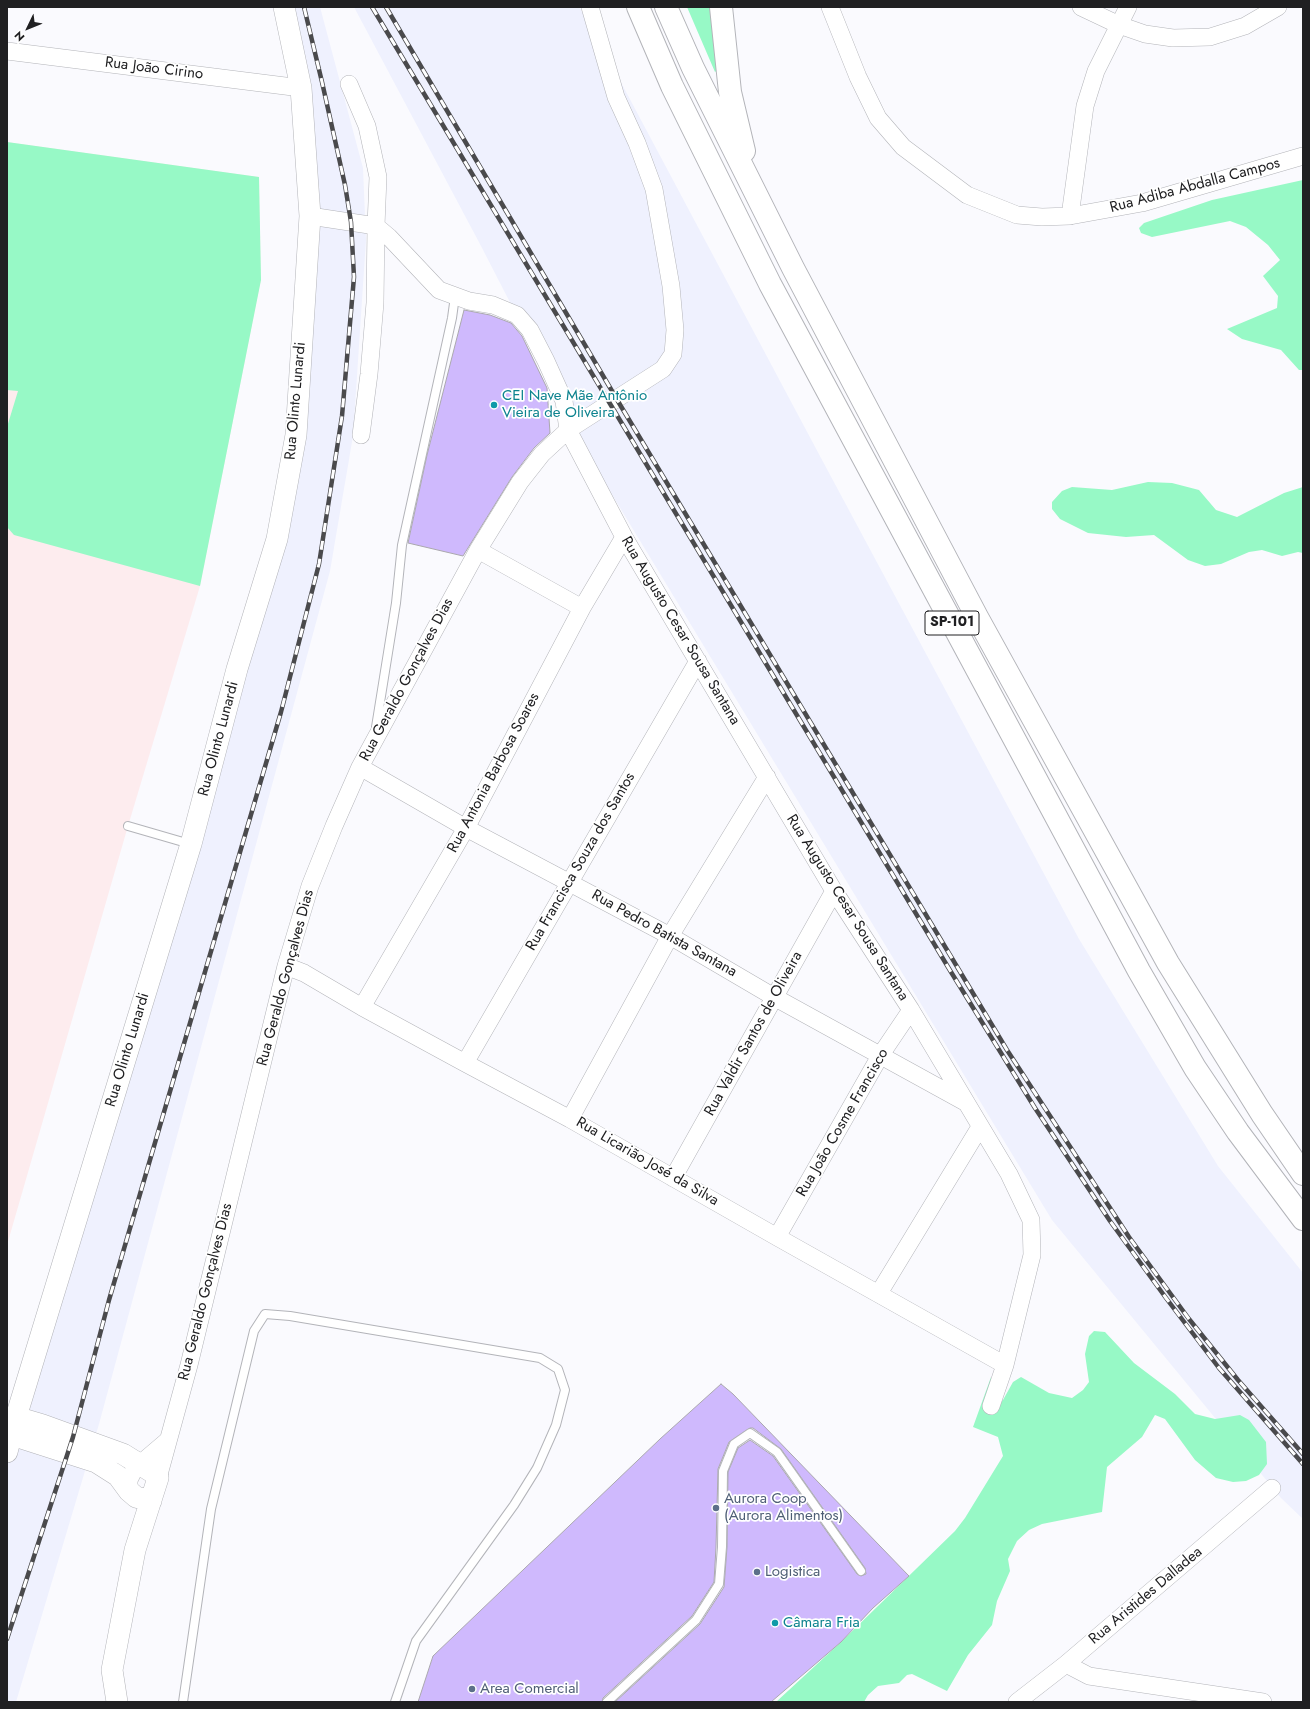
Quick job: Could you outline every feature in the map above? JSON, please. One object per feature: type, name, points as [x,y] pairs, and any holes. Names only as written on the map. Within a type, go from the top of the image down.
[{"type":"highway","name":"SP-101","points":[[638,7],[672,86],[770,284],[1139,971],[1208,1087],[1238,1132],[1303,1219]]},
{"type":"highway","name":"SP-101","points":[[666,7],[693,68],[757,196],[976,617],[1164,956],[1262,1114],[1303,1174]]},
{"type":"highway","points":[[721,7],[730,92],[757,196]]},
{"type":"street","name":"Rua Olinto Lunardi","points":[[12,1435],[191,844],[237,669],[277,539],[296,435],[310,216],[300,88],[284,7]]},
{"type":"street","name":"Rua Geraldo Gonçalves Dias","points":[[117,1702],[112,1670],[135,1550],[158,1478],[189,1365],[286,966],[310,886],[334,826],[374,739],[478,550],[520,482],[542,454],[568,430],[663,370],[673,354],[675,330],[671,286],[654,189],[637,143],[616,96],[590,7]]},
{"type":"street","name":"Rua Adiba Abdalla Campos","points":[[830,7],[858,77],[878,118],[903,147],[967,195],[1017,215],[1042,217],[1070,216],[1142,203],[1303,156]]},
{"type":"street","points":[[1081,7],[1119,25],[1145,34],[1173,38],[1210,37],[1246,26],[1278,7]]},
{"type":"street","points":[[1070,216],[1085,106],[1096,71],[1128,7]]},
{"type":"street","name":"Rua João Cirino","points":[[7,51],[300,88]]},
{"type":"street","points":[[349,84],[367,126],[378,177],[375,303],[369,374],[361,435]]},
{"type":"street","points":[[310,216],[376,226]]},
{"type":"street","name":"Rua Augusto Cesar Sousa Santana","points":[[376,226],[389,237],[439,290],[469,301],[493,305],[517,315],[530,330],[564,401],[568,430],[624,537],[834,891],[911,1010],[1009,1174],[1031,1220],[1032,1255],[1005,1365],[991,1406]]},
{"type":"street","name":"Rua Antonia Barbosa Soares","points":[[362,1007],[466,828],[582,608],[624,537]]},
{"type":"street","points":[[478,550],[582,608]]},
{"type":"street","name":"Rua Francisca Souza dos Santos","points":[[464,1063],[698,661]]},
{"type":"street","name":"Rua Pedro Batista Santana","points":[[360,767],[466,828],[569,881],[670,936],[774,997],[966,1103]]},
{"type":"street","points":[[570,1118],[670,936],[767,777]]},
{"type":"street","name":"Rua Valdir Santos de Oliveira","points":[[673,1178],[834,891]]},
{"type":"street","name":"Rua Licarião José da Silva","points":[[286,966],[316,980],[464,1063],[570,1118],[673,1178],[1005,1365]]},
{"type":"street","name":"Rua João Cosme Francisco","points":[[777,1237],[880,1056],[911,1010]]},
{"type":"street","points":[[879,1293],[980,1127]]},
{"type":"street","points":[[12,1435],[104,1447],[124,1454],[158,1478]]},
{"type":"street","points":[[12,1435],[96,1462],[118,1476],[129,1491],[136,1497],[151,1501]]},
{"type":"street","points":[[129,1491],[129,1480],[140,1464],[167,1441]]},
{"type":"street","name":"Rua Aristides Dalladea","points":[[1017,1702],[1066,1664],[1272,1488]]},
{"type":"street","name":"Rua Geraldo Gonçalves Dias","points":[[129,1491],[135,1512],[135,1550]]},
{"type":"street","points":[[1066,1664],[1089,1676],[1263,1702]]},
{"type":"lane","points":[[374,739],[396,603],[402,545],[452,318],[455,296]]},
{"type":"lane","points":[[128,826],[191,844]]},
{"type":"lane","points":[[183,1702],[211,1508],[254,1331],[266,1314],[290,1316],[540,1358],[558,1369],[565,1390],[556,1425],[537,1468],[514,1505],[416,1641],[395,1702]]},
{"type":"lane","points":[[606,1702],[696,1620],[718,1584],[722,1547],[723,1471],[734,1444],[750,1433],[777,1452],[861,1571]]},
{"type":"shaded area","points":[[284,7],[320,7],[363,168],[366,240],[353,436],[330,571],[99,1424],[16,1702],[7,1702],[7,1452],[277,539],[310,216]]},
{"type":"shaded area","points":[[354,7],[579,7],[592,28],[1079,939],[1218,1166],[1303,1273],[1303,1519],[1281,1498],[1052,1220],[591,460],[481,246]]},
{"type":"shaded area","points":[[7,142],[259,177],[261,280],[200,586],[128,826],[7,1245]]},
{"type":"green space","points":[[687,7],[719,7],[720,68],[715,72]]},
{"type":"green space","points":[[7,142],[259,177],[261,280],[200,586],[14,535],[7,527],[7,427],[18,391],[7,390]]},
{"type":"green space","points":[[1303,180],[1303,370],[1299,370],[1281,350],[1242,339],[1227,329],[1277,308],[1278,296],[1263,276],[1280,260],[1268,245],[1246,227],[1230,221],[1152,237],[1141,233],[1139,228],[1144,223],[1212,200]]},
{"type":"green space","points":[[1148,482],[1172,483],[1199,490],[1216,510],[1237,517],[1284,493],[1303,487],[1303,553],[1298,552],[1282,556],[1262,550],[1249,552],[1221,564],[1205,566],[1188,560],[1154,535],[1126,537],[1088,533],[1060,519],[1052,509],[1052,502],[1062,491],[1072,487],[1112,490]]},
{"type":"green space","points":[[1094,1331],[1105,1332],[1134,1363],[1175,1394],[1195,1414],[1215,1419],[1240,1415],[1249,1420],[1266,1442],[1267,1464],[1259,1475],[1246,1481],[1233,1482],[1216,1478],[1195,1460],[1165,1419],[1155,1415],[1142,1437],[1107,1467],[1102,1512],[1042,1524],[1029,1530],[1017,1541],[1008,1559],[1010,1571],[997,1601],[992,1625],[968,1655],[947,1691],[912,1674],[907,1675],[899,1683],[878,1686],[868,1695],[864,1702],[776,1702],[841,1642],[955,1531],[965,1518],[1003,1456],[998,1437],[973,1427],[991,1377],[990,1400],[995,1405],[1003,1400],[1013,1382],[1021,1377],[1049,1393],[1072,1398],[1083,1390],[1089,1382],[1085,1354],[1089,1336]]},
{"type":"building","name":"CEI Nave Mãe Antônio Vieira de Oliveira","points":[[464,310],[490,315],[511,323],[522,336],[547,388],[550,433],[534,448],[512,477],[463,556],[408,543],[427,455]]},
{"type":"building","name":"Aurora Coop (Aurora Alimentos)","points":[[721,1384],[733,1394],[909,1576],[873,1608],[841,1642],[771,1702],[615,1702],[700,1624],[724,1587],[727,1547],[728,1472],[738,1448],[750,1440],[773,1456],[857,1574],[861,1576],[866,1574],[865,1568],[781,1449],[753,1428],[750,1428],[729,1442],[718,1469],[714,1582],[692,1616],[603,1698],[602,1702],[418,1702],[433,1656],[660,1439]]},
{"type":"railway","points":[[7,1639],[73,1437],[109,1300],[281,712],[319,564],[342,416],[354,277],[351,222],[345,185],[304,7]]},
{"type":"railway","points":[[372,7],[951,972],[1035,1108],[1110,1221],[1166,1298],[1219,1368],[1303,1464]]},
{"type":"railway","points":[[386,7],[622,408],[1007,1050],[1129,1237],[1189,1319],[1238,1380],[1303,1454]]},
{"type":"place","name":"CEI Nave Mãe Antônio Vieira de Oliveira","points":[[494,405]]},
{"type":"place","name":"Aurora Coop (Aurora Alimentos)","points":[[716,1508]]},
{"type":"place","name":"Logistica","points":[[757,1572]]},
{"type":"place","name":"Câmara Fria","points":[[775,1623]]},
{"type":"place","name":"Area Comercial","points":[[472,1689]]}]
